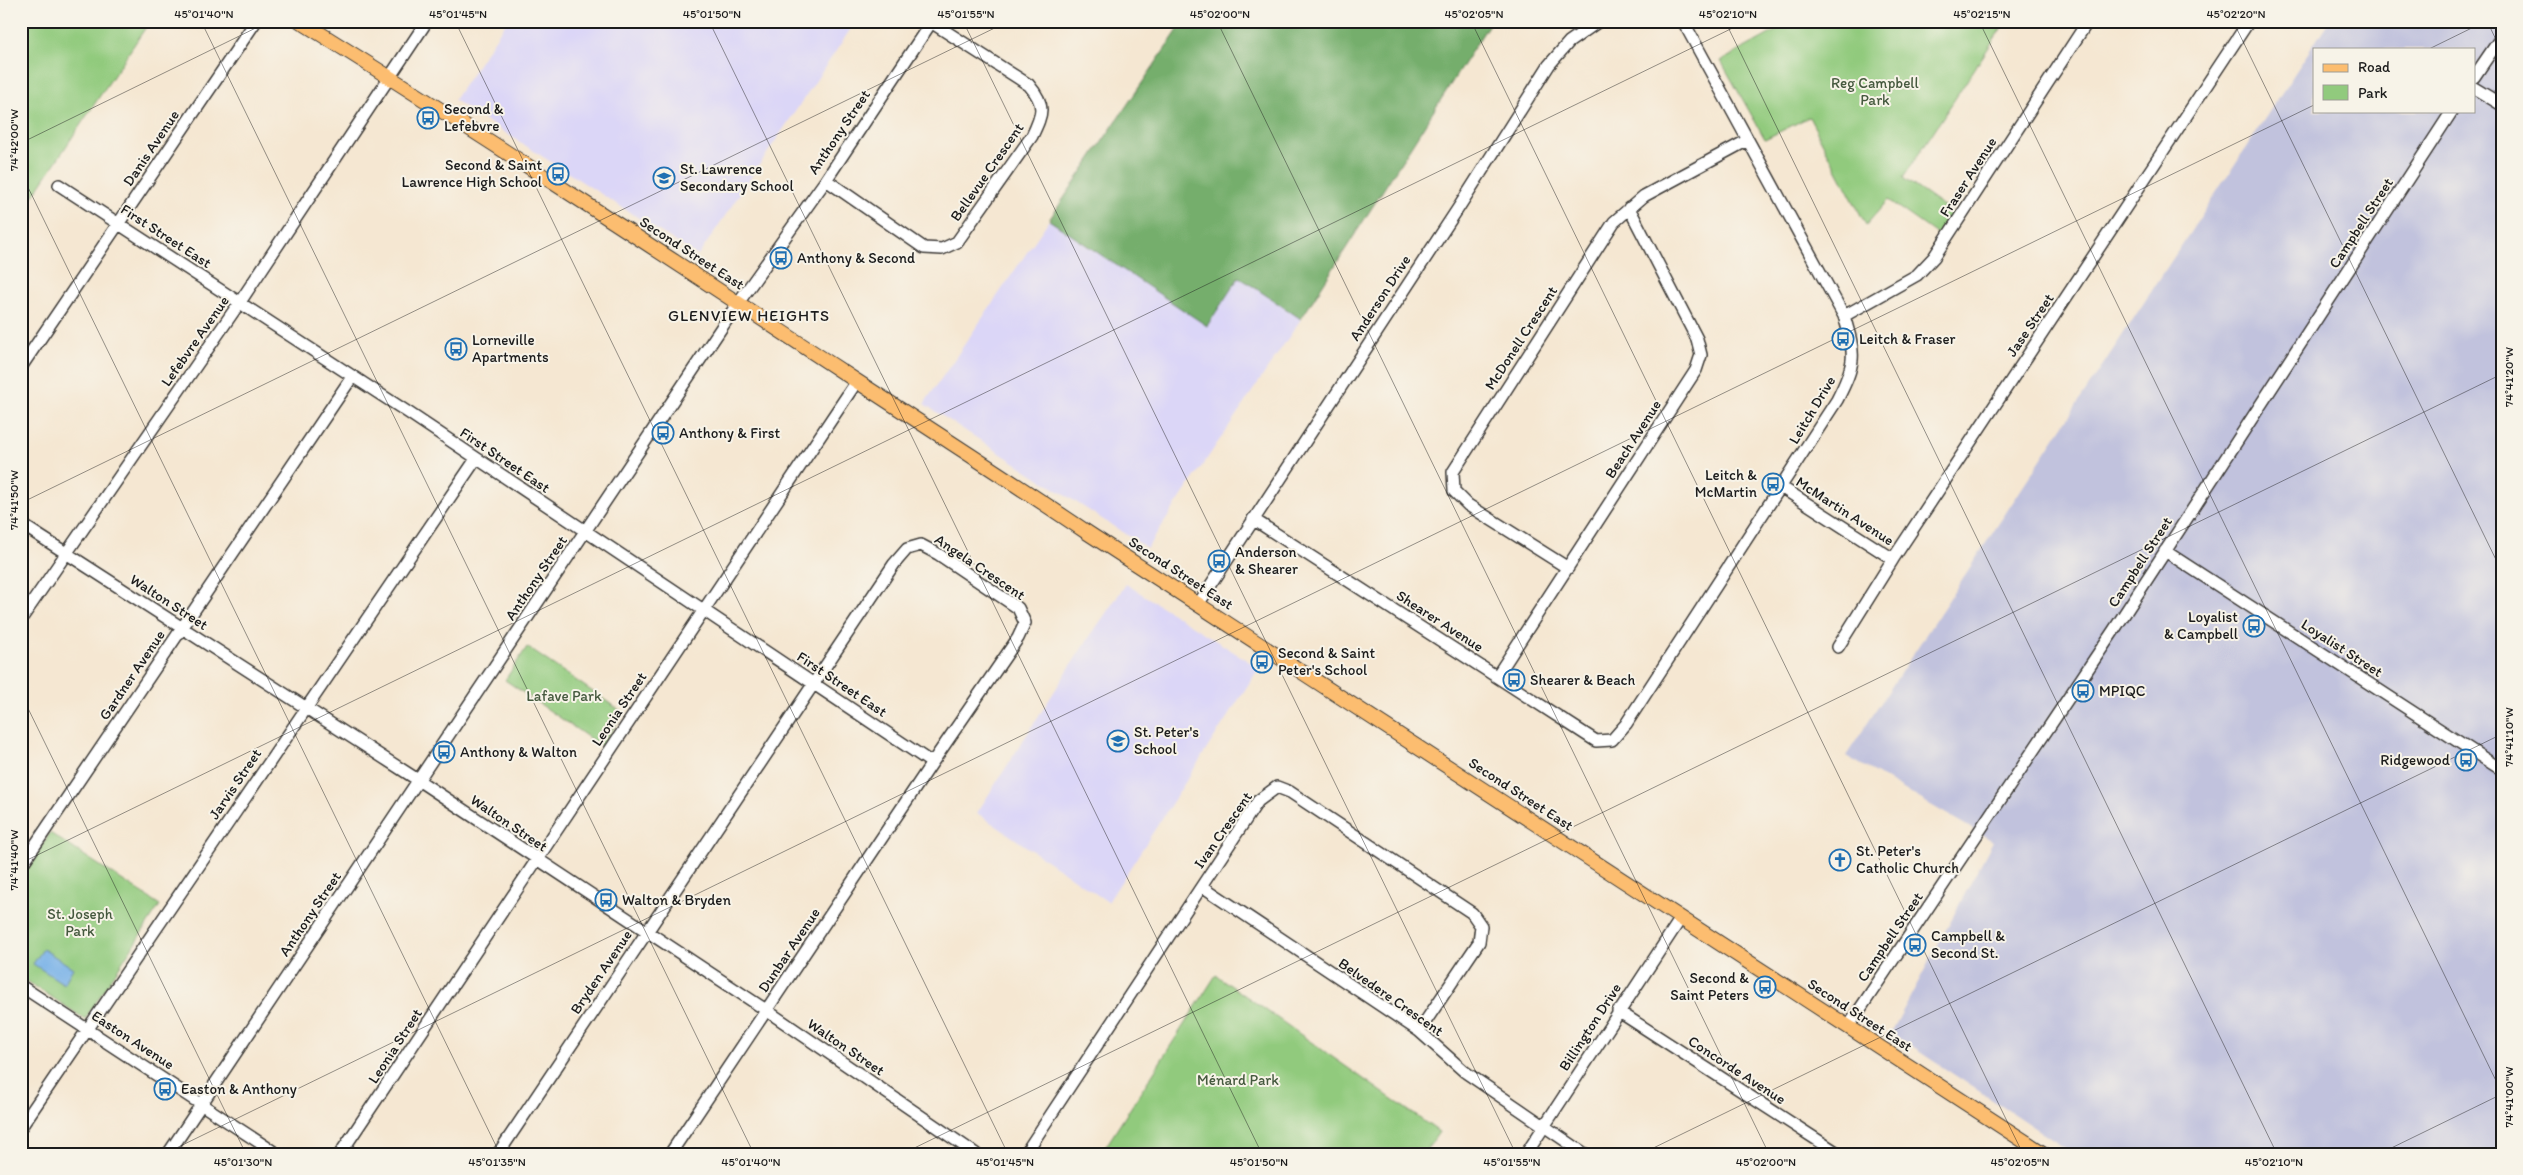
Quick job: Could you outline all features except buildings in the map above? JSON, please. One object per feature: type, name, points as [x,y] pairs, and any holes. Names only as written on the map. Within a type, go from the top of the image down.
[{"type":"main road","name":"Second Street East","points":[[300,21],[738,302],[2044,1154]]},
{"type":"street","name":"Danis Avenue","points":[[21,367],[256,21]]},
{"type":"street","name":"Lefebvre Avenue","points":[[21,620],[240,302],[427,21]]},
{"type":"street","name":"Anderson Drive","points":[[1199,603],[1459,207],[1549,65],[1569,42],[1599,21]]},
{"type":"street","name":"Leitch Drive","points":[[1612,740],[1626,724],[1837,400],[1850,375],[1854,350],[1844,316],[1683,21]]},
{"type":"street","name":"Fraser Avenue","points":[[1844,316],[1917,275],[1934,257],[2088,21]]},
{"type":"street","name":"Jase Street","points":[[1838,647],[1893,559],[2249,21]]},
{"type":"street","name":"Bellevue Crescent","points":[[826,180],[924,248],[942,249],[957,242],[1032,136],[1041,117],[1041,99],[1029,85],[931,22]]},
{"type":"street","name":"Anthony Street","points":[[168,1154],[738,302],[826,180],[931,22]]},
{"type":"street","points":[[2476,75],[2502,36]]},
{"type":"street","points":[[2476,89],[2502,105]]},
{"type":"street","name":"Campbell Street","points":[[1848,1027],[2165,551],[2451,112]]},
{"type":"street","name":"McDonell Crescent","points":[[1568,568],[1468,504],[1454,491],[1453,472],[1614,222],[1644,196],[1748,140]]},
{"type":"street","name":"First Street East","points":[[59,184],[240,302],[932,763]]},
{"type":"street","name":"Beach Avenue","points":[[1497,676],[1696,370],[1701,355],[1697,339],[1629,208]]},
{"type":"street","name":"Gardner Avenue","points":[[21,866],[352,377]]},
{"type":"street","name":"Leonia Street","points":[[340,1154],[857,381]]},
{"type":"street","name":"Jarvis Street","points":[[21,1127],[305,707],[476,459]]},
{"type":"street","name":"McMartin Avenue","points":[[1781,487],[1893,559]]},
{"type":"street","name":"Shearer Avenue","points":[[1253,519],[1596,741],[1612,740]]},
{"type":"street","name":"Walton Street","points":[[21,524],[418,780],[766,1010],[976,1154]]},
{"type":"street","name":"Angela Crescent","points":[[814,683],[894,564],[907,549],[921,545],[938,554],[1018,608],[1025,623],[1018,638],[932,763]]},
{"type":"street","name":"Loyalist Street","points":[[2165,551],[2502,770]]},
{"type":"street","name":"Bryden Avenue","points":[[498,1154],[814,683]]},
{"type":"street","name":"Dunbar Avenue","points":[[670,1154],[932,763]]},
{"type":"street","name":"Ivan Crescent","points":[[1025,1154],[1258,801],[1277,787],[1290,792],[1472,912],[1481,926],[1479,942],[1419,1031]]},
{"type":"street","name":"Belvedere Crescent","points":[[1202,886],[1419,1031],[1465,1072],[1585,1154]]},
{"type":"street","name":"Billington Drive","points":[[1526,1154],[1618,1011],[1681,918]]},
{"type":"street","name":"Easton Avenue","points":[[21,986],[277,1154]]},
{"type":"street","name":"Concorde Avenue","points":[[1618,1011],[1838,1154]]},
{"type":"shaded area","name":"St. Lawrence Secondary School","points":[[507,21],[856,21],[698,256],[454,100]]},
{"type":"shaded area","points":[[2329,21],[2502,21],[2502,1154],[2074,1154],[1891,1033],[1993,841],[1846,756]]},
{"type":"shaded area","points":[[1049,220],[1207,325],[1239,276],[1301,319],[1147,548],[924,404]]},
{"type":"shaded area","name":"St. Peter's School","points":[[1126,584],[1259,668],[1108,902],[977,813],[1082,648]]},
{"type":"green space","points":[[21,21],[150,21],[21,214]]},
{"type":"green space","points":[[1184,21],[1491,21],[1301,319],[1239,277],[1207,326],[1049,220]]},
{"type":"green space","name":"Reg Campbell Park","points":[[1793,21],[2006,21],[1903,178],[1954,214],[1939,236],[1888,200],[1866,225],[1809,117],[1765,139],[1721,61]]},
{"type":"green space","name":"Lafave Park","points":[[527,647],[624,713],[601,746],[505,680]]},
{"type":"green space","name":"St. Joseph Park","points":[[50,833],[160,905],[85,1019],[21,977],[21,877]]},
{"type":"green space","name":"Ménard Park","points":[[1216,975],[1439,1132],[1424,1154],[1101,1154]]},
{"type":"water","points":[[43,949],[73,968],[64,984],[33,964]]},
{"type":"place","name":"Second & Lefebvre","points":[[428,118]]},
{"type":"place","name":"Second & Saint Lawrence High School","points":[[558,174]]},
{"type":"place","name":"St. Lawrence Secondary School","points":[[664,178]]},
{"type":"place","name":"Anthony & Second","points":[[781,258]]},
{"type":"place","name":"Leitch & Fraser","points":[[1843,339]]},
{"type":"place","name":"Lorneville Apartments","points":[[456,349]]},
{"type":"place","name":"Anthony & First","points":[[663,433]]},
{"type":"place","name":"Leitch & McMartin","points":[[1773,484]]},
{"type":"place","name":"Anderson & Shearer","points":[[1219,561]]},
{"type":"place","name":"Loyalist & Campbell","points":[[2254,626]]},
{"type":"place","name":"Second & Saint Peter's School","points":[[1262,662]]},
{"type":"place","name":"Shearer & Beach","points":[[1514,680]]},
{"type":"place","name":"MPIQC","points":[[2083,691]]},
{"type":"place","name":"St. Peter's School","points":[[1118,741]]},
{"type":"place","name":"Anthony & Walton","points":[[444,752]]},
{"type":"place","name":"Ridgewood","points":[[2466,760]]},
{"type":"place","name":"St. Peter's Catholic Church","points":[[1840,860]]},
{"type":"place","name":"Walton & Bryden","points":[[606,900]]},
{"type":"place","name":"Campbell & Second St.","points":[[1915,945]]},
{"type":"place","name":"Second & Saint Peters","points":[[1765,987]]},
{"type":"place","name":"Easton & Anthony","points":[[165,1089]]},
{"type":"district","name":"GLENVIEW HEIGHTS","points":[[749,315]]}]
